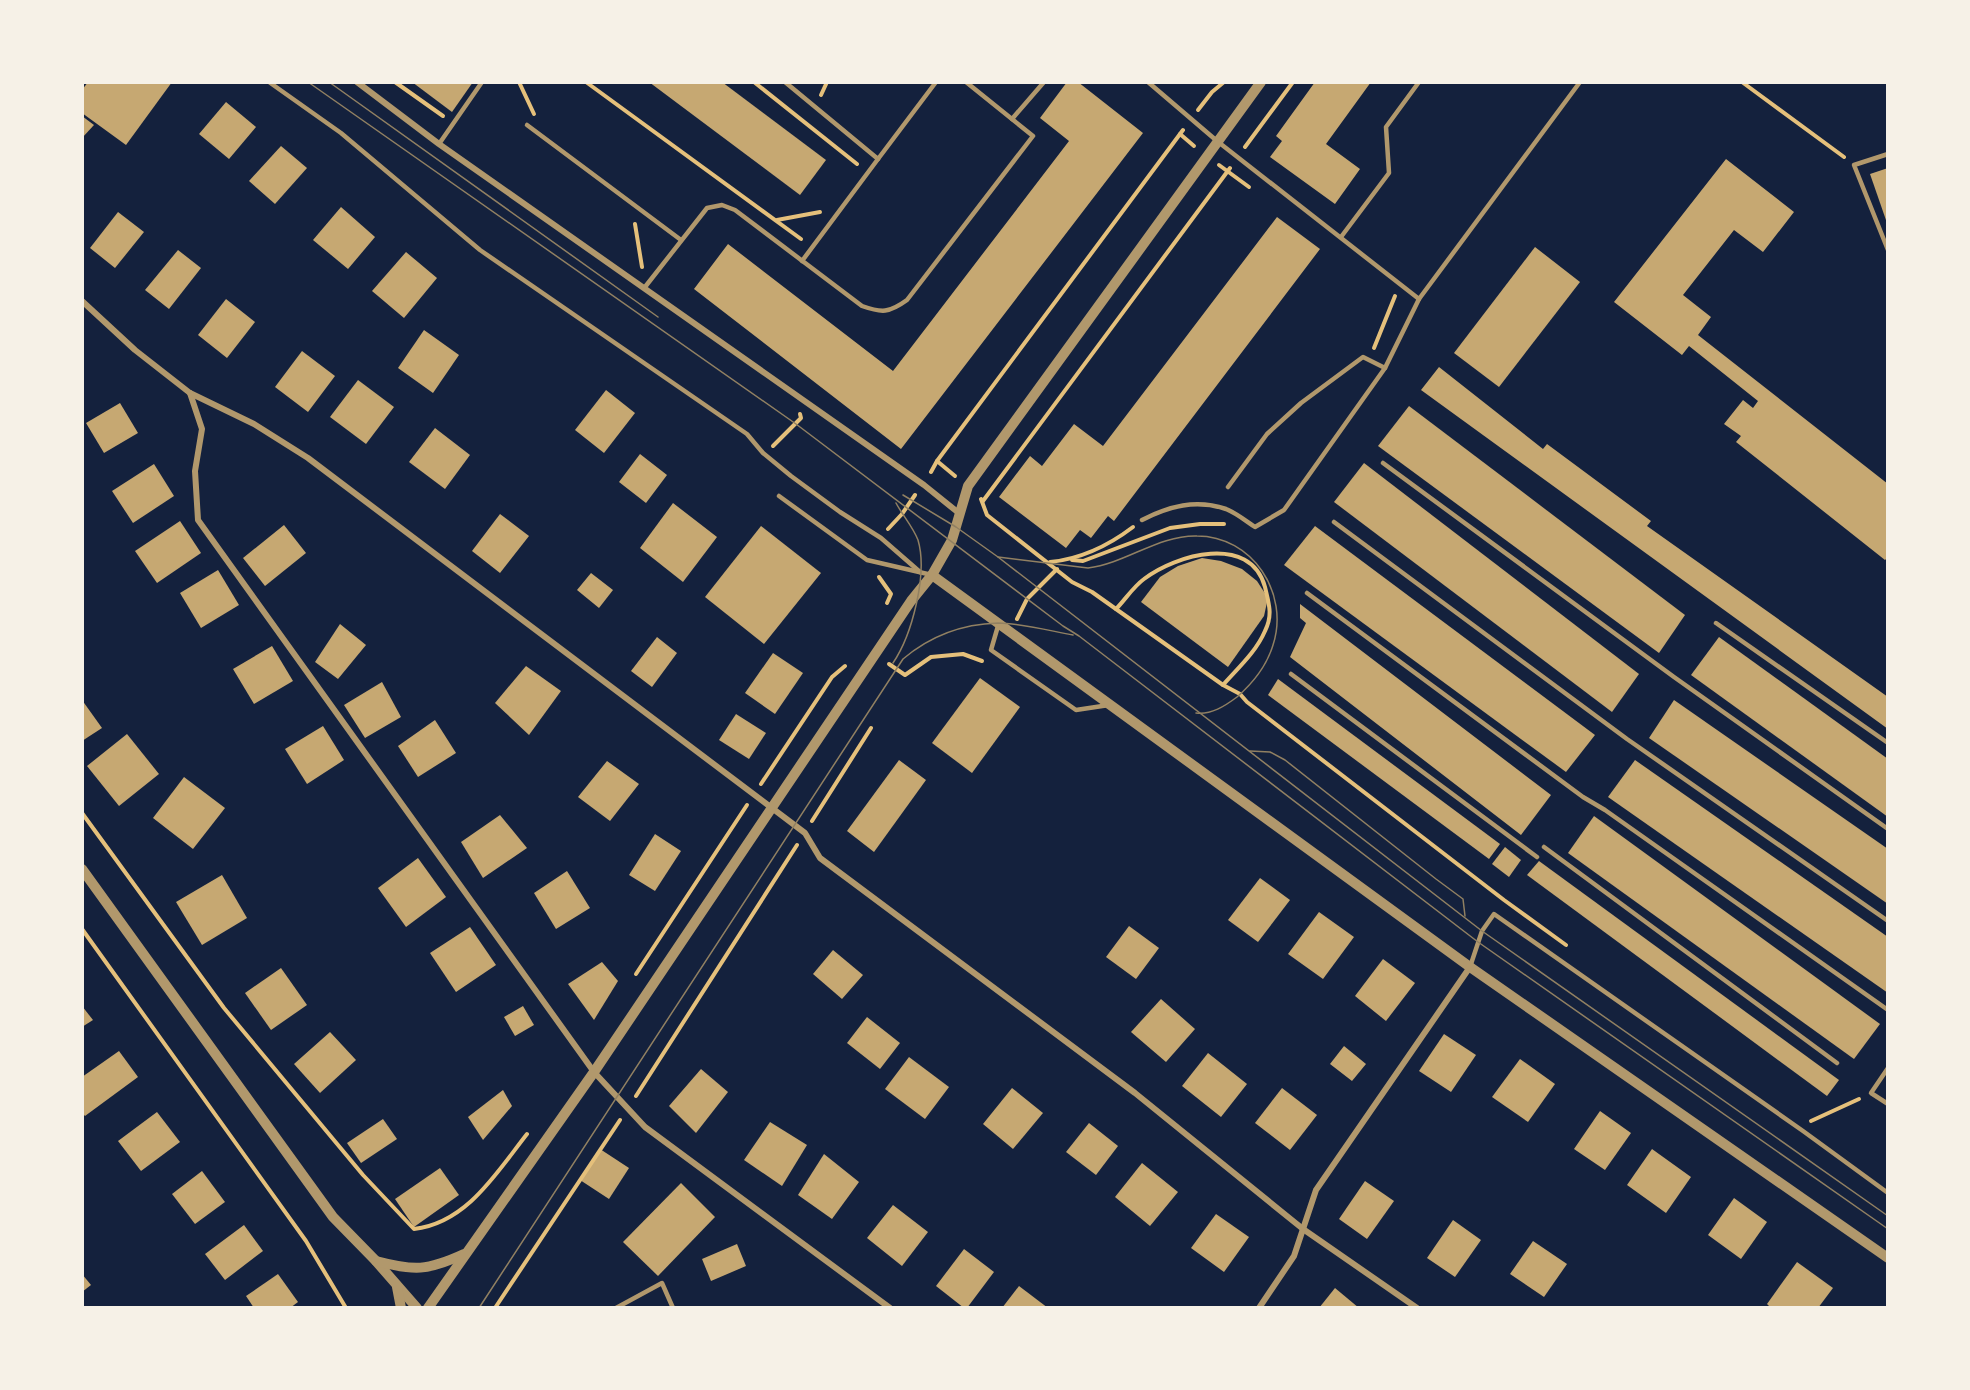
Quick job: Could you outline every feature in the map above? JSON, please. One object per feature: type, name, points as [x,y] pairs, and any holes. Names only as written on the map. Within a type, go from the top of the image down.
[{"type":"street","points":[[357,82],[439,144],[924,485],[960,514]]},
{"type":"street","points":[[428,1308],[594,1072],[911,601],[932,575],[952,540],[968,486],[1261,82]]},
{"type":"street","points":[[82,301],[135,350],[190,393],[254,424],[308,458],[805,833],[820,858],[1135,1093],[1302,1228],[1417,1308]]},
{"type":"street","points":[[190,393],[202,429],[195,471],[198,520],[594,1072],[645,1127],[890,1308]]},
{"type":"street","points":[[932,575],[1470,967],[1887,1258]]},
{"type":"street","points":[[82,869],[333,1217],[417,1308]]},
{"type":"street","points":[[1259,1308],[1294,1256],[1316,1190],[1470,967]]},
{"type":"street","points":[[375,1260],[406,1269],[426,1268],[445,1263],[466,1253]]},
{"type":"street","points":[[396,1283],[400,1308]]},
{"type":"lane","points":[[269,82],[340,133],[480,250],[747,434],[770,459],[840,512],[881,538],[920,572]]},
{"type":"lane","points":[[439,144],[482,82]]},
{"type":"lane","points":[[785,82],[878,159]]},
{"type":"lane","points":[[802,261],[936,82]]},
{"type":"lane","points":[[645,287],[707,208],[722,205],[735,210],[862,306],[879,312],[895,309],[906,300],[1033,136],[966,82]]},
{"type":"lane","points":[[1012,119],[1044,82]]},
{"type":"lane","points":[[1148,82],[1216,141],[1419,299]]},
{"type":"lane","points":[[1341,237],[1389,173],[1386,127],[1419,82]]},
{"type":"lane","points":[[1142,520],[1159,511],[1178,506],[1203,504],[1228,510],[1255,527],[1284,510],[1385,368],[1419,299],[1580,82]]},
{"type":"lane","points":[[527,125],[681,240]]},
{"type":"lane","points":[[1887,154],[1854,165],[1887,250]]},
{"type":"lane","points":[[1228,487],[1267,435],[1301,404],[1363,357],[1385,368]]},
{"type":"lane","points":[[1383,462],[1674,677],[1887,828]]},
{"type":"lane","points":[[779,496],[867,560],[932,575]]},
{"type":"lane","points":[[1334,522],[1627,739],[1887,921]]},
{"type":"lane","points":[[1307,593],[1582,797],[1614,817],[1887,1010]]},
{"type":"lane","points":[[999,623],[991,650],[995,653],[1076,710],[1111,705]]},
{"type":"lane","points":[[1716,623],[1887,743]]},
{"type":"lane","points":[[1291,674],[1537,857]]},
{"type":"lane","points":[[1544,847],[1837,1063]]},
{"type":"lane","points":[[1470,967],[1482,931],[1494,914],[1803,1131],[1887,1193]]},
{"type":"lane","points":[[1887,1068],[1871,1093],[1887,1104]]},
{"type":"lane","points":[[616,1308],[662,1283],[674,1308]]},
{"type":"path","points":[[395,82],[453,123]]},
{"type":"path","points":[[586,82],[812,247]]},
{"type":"path","points":[[754,82],[867,173]]},
{"type":"path","points":[[924,485],[936,461],[1191,119],[1212,92],[1224,82]]},
{"type":"path","points":[[983,501],[1293,82]]},
{"type":"path","points":[[1742,82],[1854,165]]},
{"type":"path","points":[[1180,134],[1256,192]]},
{"type":"path","points":[[632,204],[645,287]]},
{"type":"path","points":[[753,224],[823,211]]},
{"type":"path","points":[[1369,359],[1396,294]]},
{"type":"path","points":[[987,514],[1072,582],[1092,592],[1223,685],[1240,694],[1247,702],[1504,900]]},
{"type":"path","points":[[1049,562],[1083,561],[1170,528],[1200,524],[1234,526]]},
{"type":"path","points":[[1072,560],[1121,536],[1133,527]]},
{"type":"path","points":[[1121,536],[1129,545]]},
{"type":"path","points":[[1116,609],[1143,580],[1175,561],[1214,553],[1234,555],[1249,563],[1263,579],[1272,612],[1266,631],[1253,652],[1223,685]]},
{"type":"path","points":[[636,976],[832,677],[849,663]]},
{"type":"path","points":[[495,1308],[628,1109],[871,728]]},
{"type":"path","points":[[82,813],[224,1008],[363,1175],[414,1229],[427,1228],[466,1208],[531,1129]]},
{"type":"path","points":[[82,929],[306,1241],[346,1308]]},
{"type":"path","points":[[1803,1131],[1812,1121],[1871,1093]]},
{"type":"building","points":[[88,82],[172,82],[126,145],[82,113],[82,90]]},
{"type":"building","points":[[412,82],[473,82],[452,112]]},
{"type":"building","points":[[649,82],[722,82],[826,160],[800,195]]},
{"type":"building","points":[[1067,82],[1078,82],[1143,133],[901,449],[694,289],[728,244],[893,371],[1069,141],[1040,118]]},
{"type":"building","points":[[1315,82],[1371,82],[1326,144],[1360,169],[1335,204],[1270,157],[1282,141],[1276,136]]},
{"type":"building","points":[[226,102],[256,127],[229,159],[199,134]]},
{"type":"building","points":[[82,116],[94,125],[82,138]]},
{"type":"building","points":[[281,146],[307,168],[275,204],[249,181]]},
{"type":"building","points":[[1726,159],[1794,212],[1763,252],[1734,230],[1683,295],[1711,317],[1698,335],[1888,484],[1888,557],[1885,560],[1736,442],[1741,436],[1724,424],[1743,400],[1753,408],[1758,401],[1689,346],[1682,355],[1614,302]]},
{"type":"building","points":[[1888,168],[1888,223],[1887,223],[1870,174]]},
{"type":"building","points":[[341,207],[375,237],[348,269],[313,240]]},
{"type":"building","points":[[118,212],[144,232],[115,268],[90,248]]},
{"type":"building","points":[[1277,217],[1320,249],[1114,521],[1108,516],[1091,538],[1080,530],[1066,548],[999,497],[1030,456],[1042,466],[1074,424],[1103,446]]},
{"type":"building","points":[[1535,247],[1580,282],[1499,387],[1454,353]]},
{"type":"building","points":[[178,250],[201,268],[169,309],[145,290]]},
{"type":"building","points":[[406,252],[437,278],[404,318],[372,291]]},
{"type":"building","points":[[226,299],[255,322],[227,358],[198,335]]},
{"type":"building","points":[[424,330],[459,355],[433,393],[398,368]]},
{"type":"building","points":[[302,351],[335,376],[308,412],[275,387]]},
{"type":"building","points":[[1439,367],[1543,449],[1547,444],[1651,521],[1647,526],[1888,697],[1888,729],[1421,390]]},
{"type":"building","points":[[358,380],[394,407],[366,444],[330,417]]},
{"type":"building","points":[[606,390],[635,413],[604,453],[575,430]]},
{"type":"building","points":[[120,403],[138,433],[104,453],[86,423]]},
{"type":"building","points":[[1409,406],[1685,615],[1659,653],[1378,446]]},
{"type":"building","points":[[435,428],[470,455],[445,489],[409,462]]},
{"type":"building","points":[[640,454],[667,475],[646,503],[619,482]]},
{"type":"building","points":[[1364,463],[1639,674],[1612,712],[1334,502]]},
{"type":"building","points":[[154,464],[174,496],[133,523],[112,491]]},
{"type":"building","points":[[673,503],[717,537],[683,582],[640,548]]},
{"type":"building","points":[[500,514],[529,536],[500,573],[472,551]]},
{"type":"building","points":[[180,521],[201,553],[157,583],[135,551]]},
{"type":"building","points":[[284,525],[306,553],[265,586],[243,558]]},
{"type":"building","points":[[761,526],[821,573],[764,644],[705,597]]},
{"type":"building","points":[[1315,526],[1595,735],[1566,772],[1284,565]]},
{"type":"building","points":[[1202,558],[1221,561],[1242,569],[1257,581],[1268,598],[1264,616],[1228,667],[1141,602],[1160,577],[1178,566]]},
{"type":"building","points":[[218,570],[239,605],[201,628],[180,593]]},
{"type":"building","points":[[591,573],[613,590],[599,608],[577,590]]},
{"type":"building","points":[[1300,604],[1551,795],[1521,835],[1290,657],[1306,623],[1300,618]]},
{"type":"building","points":[[340,624],[366,645],[338,679],[315,662]]},
{"type":"building","points":[[657,637],[677,653],[652,687],[631,671]]},
{"type":"building","points":[[1719,637],[1888,759],[1888,817],[1691,675]]},
{"type":"building","points":[[272,646],[293,681],[254,704],[233,669]]},
{"type":"building","points":[[773,653],[803,673],[775,714],[745,693]]},
{"type":"building","points":[[526,666],[561,691],[529,735],[495,703]]},
{"type":"building","points":[[980,678],[1020,707],[972,773],[932,743]]},
{"type":"building","points":[[1278,679],[1500,844],[1489,859],[1268,695]]},
{"type":"building","points":[[382,682],[401,717],[365,738],[344,705]]},
{"type":"building","points":[[82,700],[102,728],[82,741]]},
{"type":"building","points":[[1674,700],[1888,849],[1888,904],[1649,738]]},
{"type":"building","points":[[736,714],[766,733],[749,759],[719,740]]},
{"type":"building","points":[[435,720],[456,753],[418,777],[398,746]]},
{"type":"building","points":[[323,726],[344,760],[307,784],[285,749]]},
{"type":"building","points":[[127,734],[159,774],[119,806],[87,766]]},
{"type":"building","points":[[899,760],[926,780],[874,852],[847,831]]},
{"type":"building","points":[[1635,760],[1888,937],[1888,993],[1608,797]]},
{"type":"building","points":[[607,761],[639,784],[610,821],[578,797]]},
{"type":"building","points":[[184,777],[225,808],[193,849],[153,818]]},
{"type":"building","points":[[500,815],[527,848],[483,878],[461,842]]},
{"type":"building","points":[[1594,816],[1880,1024],[1854,1059],[1568,853]]},
{"type":"building","points":[[655,834],[681,851],[655,891],[629,875]]},
{"type":"building","points":[[1505,847],[1521,860],[1509,877],[1492,864]]},
{"type":"building","points":[[418,858],[446,897],[406,927],[378,888]]},
{"type":"building","points":[[1539,861],[1839,1080],[1827,1096],[1527,875]]},
{"type":"building","points":[[567,871],[590,908],[556,929],[534,893]]},
{"type":"building","points":[[222,875],[247,918],[202,945],[176,902]]},
{"type":"building","points":[[1260,878],[1290,900],[1258,942],[1228,920]]},
{"type":"building","points":[[1319,912],[1354,937],[1323,979],[1288,954]]},
{"type":"building","points":[[1129,926],[1159,948],[1136,979],[1106,957]]},
{"type":"building","points":[[470,927],[496,965],[456,992],[430,953]]},
{"type":"building","points":[[833,950],[863,975],[842,999],[813,974]]},
{"type":"building","points":[[1383,959],[1415,983],[1386,1021],[1355,996]]},
{"type":"building","points":[[602,962],[618,981],[594,1020],[568,984]]},
{"type":"building","points":[[281,968],[307,1005],[271,1030],[245,993]]},
{"type":"building","points":[[1161,999],[1195,1029],[1166,1062],[1131,1032]]},
{"type":"building","points":[[82,1006],[93,1020],[82,1027]]},
{"type":"building","points":[[523,1006],[534,1025],[515,1036],[504,1017]]},
{"type":"building","points":[[867,1017],[900,1043],[880,1069],[847,1043]]},
{"type":"building","points":[[330,1032],[356,1060],[320,1093],[294,1064]]},
{"type":"building","points":[[1444,1034],[1476,1055],[1451,1092],[1419,1071]]},
{"type":"building","points":[[1344,1046],[1366,1064],[1352,1081],[1330,1064]]},
{"type":"building","points":[[119,1051],[138,1077],[85,1116],[82,1113],[82,1077]]},
{"type":"building","points":[[1208,1053],[1247,1084],[1221,1117],[1182,1086]]},
{"type":"building","points":[[909,1057],[949,1087],[925,1119],[885,1089]]},
{"type":"building","points":[[1520,1059],[1555,1084],[1528,1122],[1492,1097]]},
{"type":"building","points":[[701,1069],[728,1092],[696,1133],[669,1106]]},
{"type":"building","points":[[1012,1088],[1043,1113],[1013,1149],[983,1124]]},
{"type":"building","points":[[1282,1088],[1317,1115],[1290,1150],[1255,1123]]},
{"type":"building","points":[[503,1090],[512,1106],[483,1140],[468,1117]]},
{"type":"building","points":[[1600,1111],[1631,1133],[1605,1170],[1574,1149]]},
{"type":"building","points":[[157,1112],[180,1142],[141,1171],[118,1141]]},
{"type":"building","points":[[383,1119],[397,1139],[361,1163],[347,1143]]},
{"type":"building","points":[[770,1122],[807,1145],[782,1186],[744,1160]]},
{"type":"building","points":[[1089,1123],[1118,1146],[1096,1175],[1066,1152]]},
{"type":"building","points":[[600,1149],[629,1168],[609,1199],[580,1180]]},
{"type":"building","points":[[1652,1149],[1691,1177],[1666,1213],[1627,1185]]},
{"type":"building","points":[[824,1154],[859,1182],[832,1219],[798,1195]]},
{"type":"building","points":[[1142,1163],[1178,1192],[1150,1226],[1115,1197]]},
{"type":"building","points":[[440,1168],[459,1195],[414,1227],[395,1199]]},
{"type":"building","points":[[202,1171],[225,1202],[195,1224],[172,1194]]},
{"type":"building","points":[[1365,1181],[1394,1201],[1367,1239],[1339,1219]]},
{"type":"building","points":[[681,1183],[715,1217],[658,1276],[623,1242]]},
{"type":"building","points":[[1734,1198],[1767,1222],[1741,1259],[1708,1235]]},
{"type":"building","points":[[893,1205],[928,1232],[902,1266],[867,1238]]},
{"type":"building","points":[[1216,1214],[1249,1237],[1224,1272],[1191,1248]]},
{"type":"building","points":[[1453,1220],[1481,1240],[1455,1277],[1427,1258]]},
{"type":"building","points":[[244,1225],[263,1251],[225,1280],[205,1254]]},
{"type":"building","points":[[1533,1241],[1567,1264],[1544,1297],[1510,1274]]},
{"type":"building","points":[[737,1244],[746,1266],[711,1281],[702,1259]]},
{"type":"building","points":[[964,1249],[994,1272],[967,1308],[936,1286]]},
{"type":"building","points":[[1797,1262],[1833,1288],[1818,1308],[1771,1308],[1767,1304]]},
{"type":"building","points":[[82,1274],[91,1285],[82,1292]]},
{"type":"building","points":[[278,1274],[298,1302],[290,1308],[254,1308],[246,1296]]},
{"type":"building","points":[[1019,1286],[1048,1308],[1002,1308]]},
{"type":"building","points":[[1335,1288],[1359,1308],[1319,1308]]},
{"type":"tram line","points":[[308,82],[796,424],[1079,636],[1478,942],[1888,1229]]},
{"type":"tram line","points":[[329,82],[658,317]]},
{"type":"tram line","points":[[903,495],[956,527],[998,557],[1482,931],[1888,1216]]},
{"type":"tram line","points":[[893,663],[912,621],[921,570],[918,540],[896,503]]},
{"type":"tram line","points":[[998,557],[1088,568],[1116,561],[1169,540],[1197,536],[1217,539],[1234,546],[1250,557],[1262,571],[1271,588],[1276,606],[1277,625],[1273,645],[1259,673],[1237,697],[1223,707],[1196,713]]},
{"type":"tram line","points":[[479,1308],[903,659],[936,638],[960,629],[985,624],[1015,624],[1073,635]]},
{"type":"tram line","points":[[1250,751],[1270,752],[1285,760],[1463,899],[1465,916]]}]
